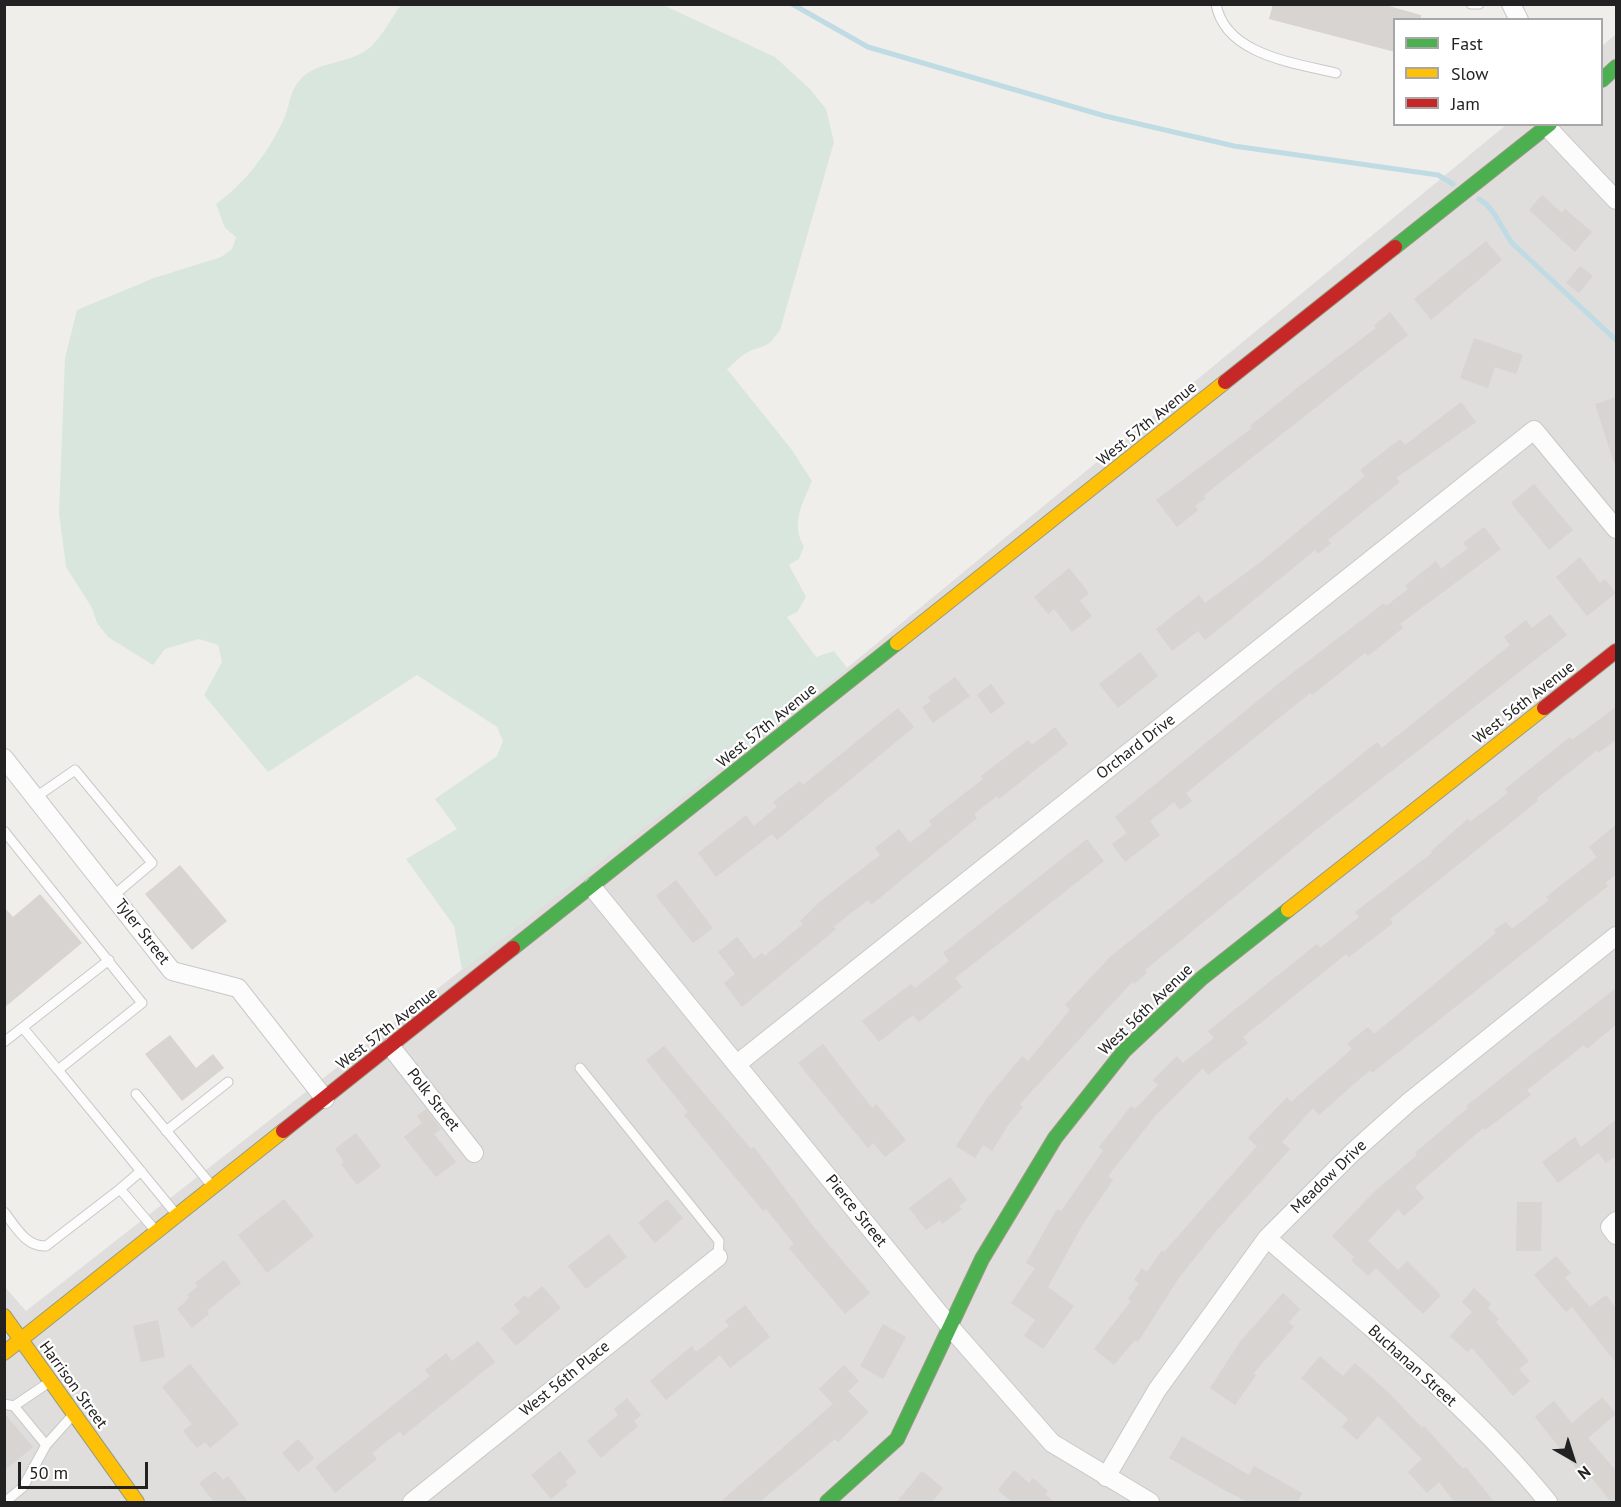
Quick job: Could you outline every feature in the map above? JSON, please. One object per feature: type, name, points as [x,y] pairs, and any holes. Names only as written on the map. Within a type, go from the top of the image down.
[{"type":"street","points":[[1511,4],[1518,18]]},
{"type":"street","points":[[1603,79],[1617,67]]},
{"type":"street","points":[[1548,126],[1617,200]]},
{"type":"street","name":"West 57th Avenue","points":[[4,1353],[1548,126]]},
{"type":"street","name":"Orchard Drive","points":[[737,1064],[1534,430],[1617,529]]},
{"type":"street","name":"West 56th Avenue","points":[[827,1503],[897,1439],[982,1259],[1055,1138],[1124,1050],[1202,978],[1617,651]]},
{"type":"street","name":"Tyler Street","points":[[4,758],[172,971],[238,988],[325,1099]]},
{"type":"street","name":"Pierce Street","points":[[592,887],[951,1328],[1052,1443],[1150,1503]]},
{"type":"street","name":"Meadow Drive","points":[[1106,1477],[1157,1390],[1268,1238],[1353,1152],[1409,1102],[1617,936]]},
{"type":"street","name":"Polk Street","points":[[391,1047],[474,1153]]},
{"type":"street","name":"Buchanan Street","points":[[1268,1238],[1455,1403],[1526,1475],[1548,1503]]},
{"type":"street","name":"West 56th Place","points":[[412,1503],[718,1257]]},
{"type":"street","name":"Harrison Street","points":[[4,1316],[137,1503]]},
{"type":"lane","points":[[1216,4],[1226,26],[1256,52],[1335,72]]},
{"type":"lane","points":[[1471,4],[1479,4]]},
{"type":"lane","points":[[36,797],[75,770],[152,863],[113,896]]},
{"type":"lane","points":[[4,831],[142,1004],[58,1070]]},
{"type":"lane","points":[[4,1042],[109,960]]},
{"type":"lane","points":[[23,1028],[177,1216]]},
{"type":"lane","points":[[580,1068],[719,1241],[718,1257]]},
{"type":"lane","points":[[166,1131],[228,1082]]},
{"type":"lane","points":[[136,1094],[213,1187]]},
{"type":"lane","points":[[4,1212],[26,1239],[35,1246],[46,1246],[141,1171]]},
{"type":"lane","points":[[120,1189],[157,1232]]},
{"type":"lane","points":[[46,1445],[9,1405],[50,1381]]},
{"type":"lane","points":[[5,1503],[23,1487],[46,1445],[74,1414]]},
{"type":"shaded area","points":[[401,5],[663,5],[775,57],[810,89],[826,109],[834,142],[780,330],[770,343],[747,352],[727,369],[792,450],[812,481],[798,522],[800,538],[804,546],[799,559],[789,565],[806,597],[797,612],[787,617],[816,657],[834,651],[847,668],[462,970],[454,926],[406,859],[457,829],[435,799],[497,756],[503,741],[497,727],[417,675],[268,772],[204,695],[222,662],[218,645],[199,639],[165,649],[153,665],[108,637],[97,623],[92,608],[66,567],[59,513],[65,358],[77,310],[154,278],[221,257],[232,249],[236,237],[225,228],[216,204],[237,186],[271,144],[299,81],[314,69],[351,58],[368,49],[382,34]]},
{"type":"shaded area","points":[[1616,34],[1616,1502],[5,1502],[4,1286],[26,1311],[847,668],[1505,126],[1603,126],[1603,45]]},
{"type":"building","points":[[1273,4],[1382,4],[1421,15],[1421,18],[1393,18],[1393,51],[1269,19]]},
{"type":"building","points":[[1542,195],[1562,213],[1565,209],[1592,232],[1575,252],[1529,210]]},
{"type":"building","points":[[1486,241],[1502,260],[1431,320],[1414,299]]},
{"type":"building","points":[[1580,266],[1593,276],[1579,293],[1566,283]]},
{"type":"building","points":[[1390,312],[1408,335],[1203,496],[1206,498],[1195,506],[1198,510],[1177,527],[1156,500],[1252,428],[1250,426],[1297,388],[1376,328],[1374,326]]},
{"type":"building","points":[[1474,338],[1523,355],[1516,374],[1495,367],[1488,388],[1460,378]]},
{"type":"building","points":[[1617,397],[1617,462],[1614,463],[1595,404]]},
{"type":"building","points":[[1461,402],[1476,422],[1396,478],[1400,482],[1328,540],[1331,543],[1318,554],[1315,550],[1205,640],[1198,631],[1172,651],[1156,629],[1199,595],[1205,603],[1262,561],[1365,476],[1360,470],[1400,439],[1405,445]]},
{"type":"building","points":[[1534,484],[1573,530],[1549,550],[1511,503]]},
{"type":"building","points":[[1484,527],[1501,549],[1400,624],[1403,628],[1368,656],[1365,653],[1312,695],[1310,693],[1186,793],[1192,801],[1180,810],[1174,802],[1150,821],[1160,835],[1125,862],[1112,844],[1127,833],[1115,817],[1282,681],[1384,603],[1386,606],[1408,589],[1405,586],[1436,561],[1441,569],[1468,548],[1463,543]]},
{"type":"building","points":[[1580,557],[1600,583],[1605,579],[1616,593],[1587,616],[1556,577]]},
{"type":"building","points":[[1069,568],[1089,593],[1080,601],[1092,616],[1072,632],[1054,609],[1048,614],[1034,597]]},
{"type":"building","points":[[1550,614],[1567,635],[1317,829],[1145,970],[1147,973],[1134,984],[1132,982],[1020,1104],[1023,1107],[1008,1125],[992,1151],[983,1145],[975,1158],[956,1146],[987,1098],[1022,1056],[1028,1061],[1070,1010],[1065,1005],[1110,957],[1377,742],[1382,748],[1510,645],[1504,637],[1526,620],[1532,628]]},
{"type":"building","points":[[1140,652],[1158,676],[1118,708],[1099,684]]},
{"type":"building","points":[[955,677],[970,696],[933,723],[922,707],[931,701],[928,697]]},
{"type":"building","points":[[991,684],[1005,703],[991,714],[977,695]]},
{"type":"building","points":[[1617,706],[1617,739],[1598,753],[1597,750],[1537,798],[1538,801],[1390,919],[1393,923],[1349,957],[1346,954],[1243,1037],[1248,1043],[1208,1075],[1203,1068],[1155,1116],[1108,1176],[1113,1180],[1083,1224],[1048,1287],[1074,1306],[1043,1349],[1024,1336],[1035,1320],[1011,1303],[1035,1268],[1026,1263],[1057,1209],[1061,1211],[1103,1151],[1099,1147],[1131,1106],[1135,1109],[1158,1085],[1153,1080],[1177,1056],[1183,1063],[1214,1038],[1208,1031],[1317,944],[1320,948],[1359,917],[1355,912],[1432,853],[1431,851],[1468,819],[1470,822],[1508,793],[1505,789],[1570,737],[1572,740]]},
{"type":"building","points":[[898,708],[914,727],[777,840],[772,834],[716,877],[698,853],[746,815],[754,826],[777,807],[773,802],[800,781],[803,785]]},
{"type":"building","points":[[1055,727],[1068,744],[999,799],[997,796],[974,814],[977,818],[871,905],[868,900],[833,927],[836,929],[742,1007],[724,983],[735,974],[718,952],[737,937],[754,959],[762,953],[765,956],[803,924],[800,921],[822,900],[880,855],[875,848],[899,829],[910,843],[932,825],[929,821],[983,779],[981,776],[1028,740],[1032,745]]},
{"type":"building","points":[[1617,824],[1617,874],[1605,883],[1608,886],[1372,1073],[1370,1070],[1319,1115],[1313,1108],[1282,1142],[1290,1149],[1217,1230],[1178,1279],[1138,1342],[1135,1340],[1114,1365],[1094,1349],[1131,1301],[1128,1299],[1139,1283],[1134,1280],[1142,1268],[1147,1272],[1162,1250],[1164,1252],[1257,1146],[1248,1138],[1287,1097],[1291,1102],[1352,1049],[1347,1044],[1368,1027],[1374,1034],[1496,933],[1494,930],[1506,922],[1512,929],[1549,900],[1546,897],[1597,857],[1589,847]]},
{"type":"building","points":[[1087,839],[1104,861],[955,978],[962,987],[919,1022],[913,1015],[879,1042],[862,1021],[911,984],[915,988],[949,961],[943,953]]},
{"type":"building","points":[[180,865],[227,921],[192,950],[145,894]]},
{"type":"building","points":[[676,880],[713,928],[693,943],[656,896]]},
{"type":"building","points":[[40,894],[82,943],[4,1008],[4,907],[13,917]]},
{"type":"building","points":[[1617,987],[1617,1024],[1587,1049],[1584,1045],[1527,1090],[1531,1095],[1485,1130],[1483,1128],[1415,1187],[1424,1198],[1404,1216],[1398,1209],[1368,1241],[1398,1270],[1407,1261],[1441,1295],[1423,1314],[1376,1268],[1368,1276],[1351,1260],[1354,1257],[1332,1236],[1373,1193],[1417,1155],[1415,1153],[1468,1108],[1466,1106]]},
{"type":"building","points":[[170,1035],[196,1068],[213,1054],[224,1068],[182,1101],[145,1054]]},
{"type":"building","points":[[823,1044],[872,1108],[876,1104],[906,1140],[885,1157],[873,1143],[868,1148],[798,1063]]},
{"type":"building","points":[[664,1046],[751,1149],[754,1147],[817,1231],[870,1293],[845,1314],[789,1248],[794,1244],[766,1209],[763,1211],[684,1115],[688,1112],[646,1060]]},
{"type":"building","points":[[426,1109],[441,1129],[434,1134],[456,1162],[436,1177],[404,1137],[422,1123],[417,1116]]},
{"type":"building","points":[[1617,1119],[1617,1155],[1606,1163],[1598,1153],[1558,1183],[1542,1162],[1575,1137],[1581,1147]]},
{"type":"building","points":[[356,1133],[381,1166],[357,1185],[341,1164],[344,1162],[335,1149]]},
{"type":"building","points":[[950,1177],[967,1200],[959,1206],[962,1209],[942,1224],[940,1220],[926,1230],[909,1208]]},
{"type":"building","points":[[284,1199],[314,1236],[267,1273],[238,1235]]},
{"type":"building","points":[[667,1199],[683,1218],[655,1243],[638,1223]]},
{"type":"building","points":[[1517,1202],[1542,1202],[1541,1251],[1516,1251]]},
{"type":"building","points":[[609,1234],[627,1257],[586,1289],[568,1266]]},
{"type":"building","points":[[1556,1256],[1571,1273],[1565,1278],[1590,1307],[1606,1295],[1616,1308],[1617,1364],[1572,1307],[1566,1312],[1534,1275]]},
{"type":"building","points":[[224,1260],[241,1283],[207,1311],[209,1314],[192,1328],[177,1309],[189,1298],[187,1295],[198,1286],[195,1283]]},
{"type":"building","points":[[542,1286],[561,1308],[516,1346],[501,1328],[520,1312],[514,1305],[525,1295],[528,1298]]},
{"type":"building","points":[[1474,1288],[1491,1304],[1488,1308],[1499,1319],[1496,1322],[1529,1361],[1519,1369],[1530,1381],[1513,1396],[1472,1348],[1467,1352],[1450,1336],[1472,1312],[1462,1302]]},
{"type":"building","points":[[1283,1293],[1300,1309],[1289,1322],[1294,1327],[1254,1373],[1256,1375],[1235,1405],[1210,1388],[1240,1342]]},
{"type":"building","points":[[745,1305],[770,1337],[730,1368],[720,1355],[666,1400],[650,1381],[692,1346],[696,1352],[729,1326],[725,1321]]},
{"type":"building","points":[[158,1320],[165,1357],[141,1362],[133,1326]]},
{"type":"building","points":[[883,1324],[906,1337],[883,1379],[860,1366]]},
{"type":"building","points":[[478,1341],[495,1362],[403,1436],[400,1431],[372,1453],[377,1459],[335,1493],[315,1467],[430,1376],[425,1370],[446,1353],[452,1361]]},
{"type":"building","points":[[1320,1356],[1343,1376],[1355,1363],[1388,1392],[1422,1428],[1424,1426],[1463,1469],[1466,1467],[1495,1503],[1455,1503],[1439,1482],[1427,1493],[1408,1472],[1422,1459],[1378,1416],[1357,1440],[1342,1427],[1348,1419],[1301,1378]]},
{"type":"building","points":[[190,1364],[239,1424],[210,1448],[205,1442],[197,1448],[183,1431],[192,1424],[162,1387]]},
{"type":"building","points":[[844,1365],[859,1381],[848,1391],[869,1412],[838,1442],[835,1439],[758,1503],[719,1503],[833,1404],[819,1389]]},
{"type":"building","points":[[1602,1397],[1616,1414],[1588,1438],[1617,1472],[1617,1503],[1612,1503],[1592,1478],[1587,1482],[1535,1417],[1554,1401],[1572,1423]]},
{"type":"building","points":[[627,1398],[641,1415],[634,1421],[638,1426],[601,1458],[587,1441],[618,1415],[614,1409]]},
{"type":"building","points":[[4,1413],[33,1447],[4,1471]]},
{"type":"building","points":[[1182,1436],[1249,1475],[1254,1466],[1302,1493],[1297,1503],[1250,1503],[1169,1458]]},
{"type":"building","points":[[298,1439],[314,1458],[298,1472],[282,1453]]},
{"type":"building","points":[[560,1451],[577,1472],[565,1482],[568,1485],[551,1499],[531,1475]]},
{"type":"building","points":[[1014,1470],[1029,1483],[1033,1478],[1048,1491],[1045,1494],[1055,1503],[1013,1503],[998,1490]]},
{"type":"building","points":[[215,1471],[223,1480],[228,1476],[249,1503],[215,1503],[199,1483]]},
{"type":"building","points":[[922,1471],[943,1488],[931,1503],[896,1503]]},
{"type":"waterway","points":[[792,4],[868,47],[1105,116],[1234,146],[1438,175],[1453,184]]},
{"type":"waterway","points":[[1479,199],[1494,213],[1512,243],[1616,340]]},
{"type":"traffic: fast","points":[[1603,79],[1616,67]]},
{"type":"traffic: fast","points":[[1395,247],[1547,126]]},
{"type":"traffic: fast","points":[[513,948],[897,643]]},
{"type":"traffic: fast","points":[[827,1502],[897,1439],[982,1259],[1055,1138],[1124,1051],[1202,978],[1288,910]]},
{"type":"traffic: slow","points":[[897,643],[1225,382]]},
{"type":"traffic: slow","points":[[1288,910],[1544,708]]},
{"type":"traffic: slow","points":[[4,1353],[283,1131]]},
{"type":"traffic: slow","points":[[4,1316],[137,1502]]},
{"type":"traffic: jam","points":[[1225,382],[1395,247]]},
{"type":"traffic: jam","points":[[1544,708],[1616,651]]},
{"type":"traffic: jam","points":[[283,1131],[513,948]]}]
